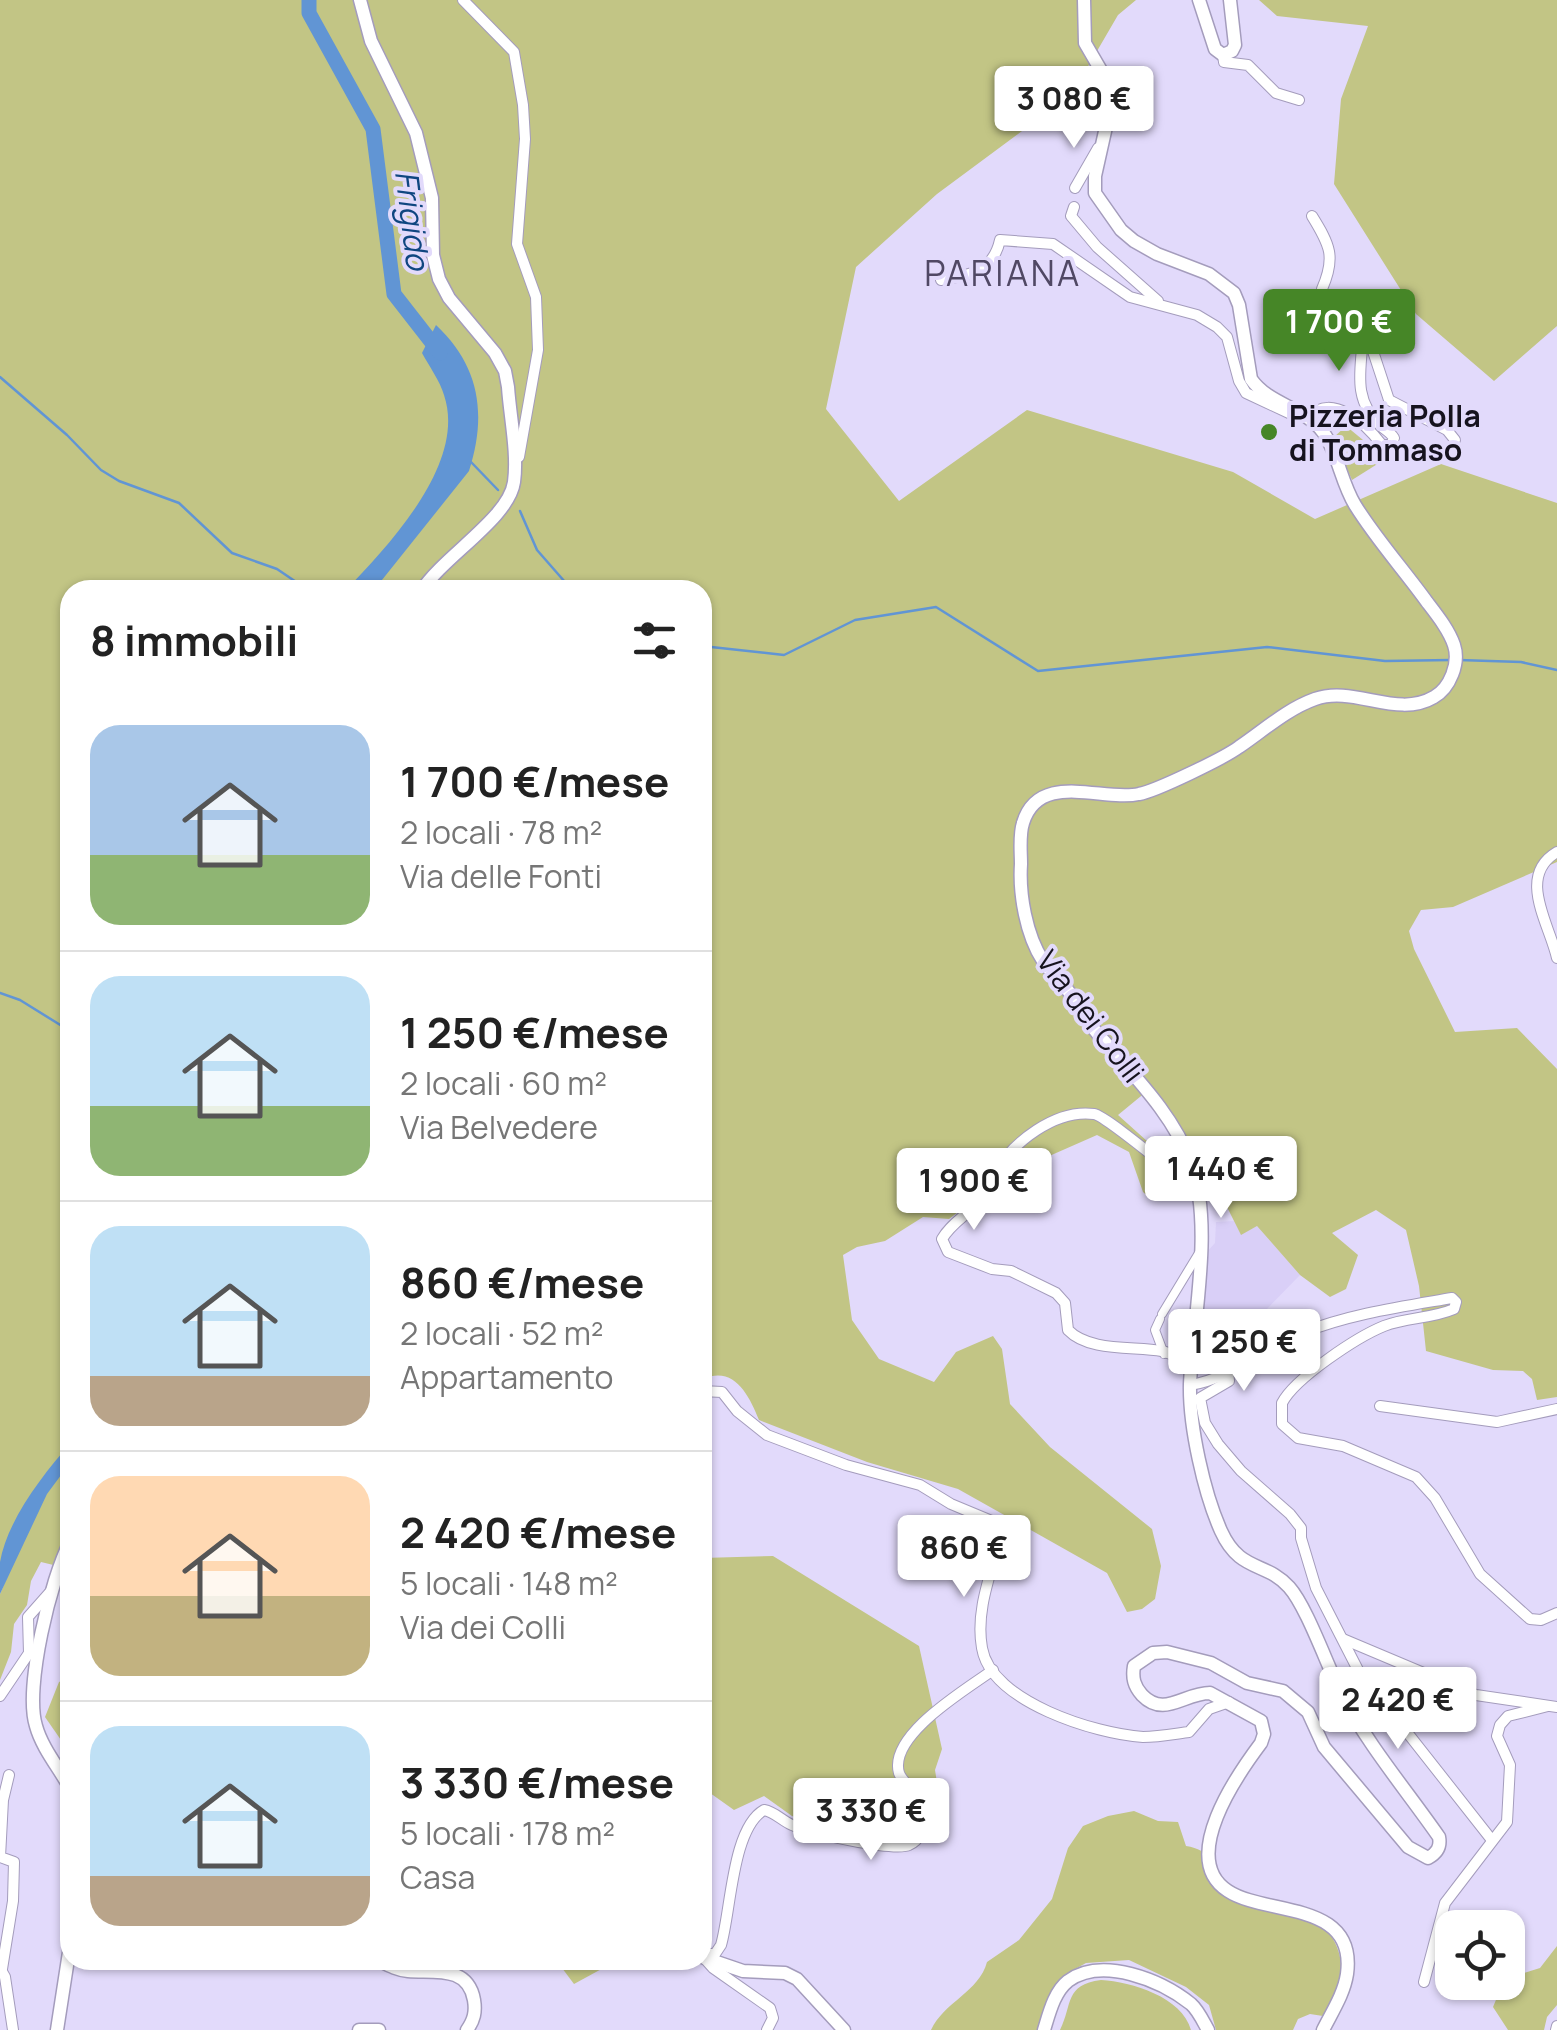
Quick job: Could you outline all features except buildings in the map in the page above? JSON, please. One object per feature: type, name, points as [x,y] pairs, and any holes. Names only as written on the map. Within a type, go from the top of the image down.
[{"type":"street","points":[[360,0],[371,42],[416,133],[432,198],[433,255],[438,279],[505,371],[514,485]]},
{"type":"street","points":[[430,580],[450,556],[490,524],[514,485],[538,350],[536,297],[517,244],[524,139],[514,52],[466,7],[464,0]]},
{"type":"street","points":[[1084,0],[1085,43],[1110,86],[1105,140],[1095,176],[1095,193],[1102,206],[1134,241],[1224,284],[1239,305],[1251,379],[1278,404],[1312,420]]},
{"type":"street","points":[[1199,0],[1215,49],[1223,54]]},
{"type":"street","points":[[1223,54],[1232,51],[1234,45],[1230,0]]},
{"type":"street","points":[[1223,54],[1224,62],[1248,65],[1276,93],[1299,100]]},
{"type":"street","points":[[1075,188],[1105,140]]},
{"type":"street","points":[[1074,207],[1072,216],[1092,242],[1163,304]]},
{"type":"street","points":[[1312,216],[1332,257],[1322,289],[1333,321],[1347,332],[1367,333]]},
{"type":"street","points":[[941,280],[983,271],[998,251],[1001,234],[1053,244],[1130,297],[1197,316],[1224,333],[1246,393],[1312,420]]},
{"type":"street","points":[[1312,420],[1316,410],[1326,405],[1333,407],[1348,414],[1382,445],[1391,445],[1394,438],[1362,399],[1357,385],[1367,333]]},
{"type":"street","points":[[1367,333],[1388,400],[1447,430],[1455,440]]},
{"type":"street","name":"Via dei Colli","points":[[1229,1702],[1202,1693],[1160,1707],[1137,1690],[1132,1676],[1134,1666],[1153,1652],[1167,1652],[1211,1663],[1248,1683],[1283,1690],[1308,1712],[1324,1747],[1408,1847],[1428,1858],[1435,1854],[1439,1837],[1344,1700],[1292,1590],[1276,1576],[1244,1563],[1226,1543],[1209,1496],[1192,1419],[1190,1385],[1199,1192],[1186,1152],[1149,1092],[1100,1038],[1042,959],[1028,922],[1020,880],[1023,823],[1035,804],[1050,795],[1074,789],[1119,797],[1145,794],[1234,751],[1278,718],[1312,700],[1330,694],[1414,705],[1432,699],[1451,680],[1456,652],[1453,642],[1355,506],[1337,470],[1331,446],[1312,420]]},
{"type":"street","points":[[1557,852],[1547,858],[1536,884],[1557,958]]},
{"type":"street","points":[[1192,1365],[1164,1353],[1077,1338],[1068,1330],[1065,1303],[1056,1293],[1011,1271],[992,1269],[948,1252],[942,1239],[984,1196],[994,1173],[1032,1130],[1070,1118],[1096,1114],[1199,1192]]},
{"type":"street","points":[[1164,1353],[1156,1330],[1199,1253]]},
{"type":"street","points":[[1190,1385],[1228,1371],[1298,1334],[1347,1317],[1452,1298],[1456,1302],[1454,1309],[1382,1327],[1300,1382],[1282,1403],[1282,1424],[1298,1438],[1344,1446],[1416,1477],[1442,1510],[1480,1574],[1530,1619],[1541,1620],[1557,1612]]},
{"type":"street","points":[[1228,1371],[1230,1381],[1200,1398],[1205,1423],[1241,1471],[1301,1528],[1316,1588],[1358,1670],[1492,1839]]},
{"type":"street","points":[[712,1392],[722,1392],[751,1424],[766,1434],[846,1465],[920,1485],[950,1504],[999,1524],[1001,1535],[982,1611],[982,1650],[993,1670],[1023,1701],[1096,1728],[1146,1737],[1189,1732],[1210,1709],[1229,1702],[1261,1721],[1264,1734],[1210,1829],[1206,1850],[1212,1870],[1226,1890],[1318,1920],[1335,1930],[1343,1941],[1347,1975],[1323,2030]]},
{"type":"street","points":[[1380,1406],[1497,1422],[1557,1409]]},
{"type":"street","points":[[60,1569],[41,1626],[32,1713],[37,1731],[60,1771]]},
{"type":"street","points":[[0,1696],[28,1653],[28,1617],[52,1590]]},
{"type":"street","points":[[1343,1639],[1476,1695],[1552,1706]]},
{"type":"street","points":[[712,1954],[721,1945],[736,1862],[756,1814],[764,1810],[792,1825],[852,1840],[909,1845],[920,1836],[926,1818],[925,1803],[900,1778],[902,1748],[933,1713],[993,1670]]},
{"type":"street","points":[[1424,1982],[1445,1903],[1507,1822],[1510,1765],[1497,1736],[1500,1725],[1508,1716],[1552,1706]]},
{"type":"street","points":[[9,1775],[3,1800],[0,1857],[14,1862],[13,1902],[1,1968],[13,2030]]},
{"type":"street","points":[[712,1959],[743,1970],[785,1972],[798,1979],[844,2030]]},
{"type":"street","points":[[712,1967],[770,2008],[774,2018],[767,2030]]},
{"type":"street","points":[[1044,2030],[1066,1982],[1088,1971],[1111,1968],[1140,1978],[1193,2006],[1204,2027]]},
{"type":"street","points":[[57,2030],[66,1970]]},
{"type":"street","points":[[396,1970],[448,1971],[466,1983],[472,1989],[475,2012],[468,2030]]},
{"type":"street","points":[[359,2030],[380,2030]]},
{"type":"shaded area","points":[[1234,1221],[1241,1234],[1257,1226],[1300,1275],[1265,1311],[1265,1319],[1275,1335],[1245,1353],[1237,1341],[1217,1348],[1200,1333],[1204,1255],[1215,1243],[1216,1222]]},
{"type":"green space","points":[[0,0],[1136,0],[1118,15],[1072,94],[937,194],[856,267],[826,409],[899,501],[1027,410],[1233,472],[1315,519],[1441,464],[1557,503],[1557,862],[1453,907],[1421,910],[1409,931],[1455,1032],[1517,1028],[1557,1069],[1557,1397],[1537,1400],[1532,1379],[1523,1371],[1493,1370],[1426,1351],[1419,1286],[1406,1230],[1376,1210],[1332,1233],[1358,1255],[1346,1289],[1330,1297],[1300,1275],[1257,1226],[1241,1235],[1222,1197],[1205,1191],[1195,1150],[1152,1087],[1118,1115],[1177,1168],[1172,1188],[1161,1198],[1151,1199],[1143,1192],[1129,1152],[1097,1135],[1047,1157],[989,1205],[971,1202],[949,1219],[923,1217],[885,1241],[857,1247],[843,1255],[852,1320],[879,1359],[934,1382],[956,1352],[993,1336],[1002,1349],[1010,1404],[1050,1447],[1152,1529],[1161,1566],[1155,1599],[1142,1609],[1127,1612],[1107,1573],[958,1489],[867,1462],[759,1420],[739,1385],[723,1376],[712,1377],[712,580],[60,580],[60,1567],[41,1562],[31,1581],[27,1605],[14,1624],[11,1652],[0,1680],[0,1594],[8,1575],[0,1571]]},
{"type":"green space","points":[[1259,0],[1557,0],[1557,326],[1494,381],[1416,314],[1334,184],[1341,99],[1368,26],[1277,16]]},
{"type":"green space","points":[[1346,426],[1363,440],[1379,463],[1352,480],[1333,438]]},
{"type":"green space","points":[[773,1556],[919,1646],[942,1749],[935,1770],[941,1842],[869,1836],[792,1816],[764,1796],[734,1810],[712,1794],[712,1558]]},
{"type":"green space","points":[[60,1682],[60,1739],[45,1717]]},
{"type":"green space","points":[[1134,1811],[1158,1821],[1178,1822],[1186,1846],[1206,1855],[1223,1886],[1324,1927],[1338,1948],[1341,1971],[1323,2016],[1310,2014],[1298,2019],[1293,2030],[1216,2030],[1209,2005],[1186,1987],[1129,1960],[1086,1963],[1066,1974],[1057,1984],[1038,2030],[931,2030],[977,1981],[987,1962],[1019,1940],[1052,1899],[1068,1848],[1083,1826]]},
{"type":"green space","points":[[1557,1946],[1557,2005],[1547,2017],[1544,2030],[1508,2030],[1493,2007],[1496,2000],[1525,2000],[1525,1973],[1540,1968]]},
{"type":"green space","points":[[564,1970],[600,1970],[574,1984]]},
{"type":"green space","points":[[1101,1980],[1141,1988],[1167,2000],[1186,2018],[1191,2030],[1060,2030],[1075,1991]]},
{"type":"water","points":[[436,325],[471,374],[478,430],[469,471],[382,580],[355,580],[420,501],[444,448],[448,421],[444,395],[422,353]]},
{"type":"water","points":[[60,1456],[60,1476],[47,1494],[0,1594],[4,1546],[38,1484]]},
{"type":"waterway","name":"Frigido","points":[[309,0],[309,13],[373,129],[394,294],[440,353]]},
{"type":"waterway","points":[[0,377],[101,470],[119,481],[179,503],[232,553],[277,569],[293,580]]},
{"type":"waterway","points":[[471,462],[498,490]]},
{"type":"waterway","points":[[520,511],[537,550],[563,580]]},
{"type":"waterway","points":[[712,647],[784,655],[855,620],[936,607],[1038,671],[1267,647],[1385,661],[1451,660]]},
{"type":"waterway","points":[[1459,660],[1521,662],[1557,670]]},
{"type":"waterway","points":[[0,993],[20,1000],[60,1025]]},
{"type":"place","name":"Pizzeria Polla di Tommaso","points":[[1269,432]]},
{"type":"district","name":"PARIANA","points":[[1003,273]]}]
